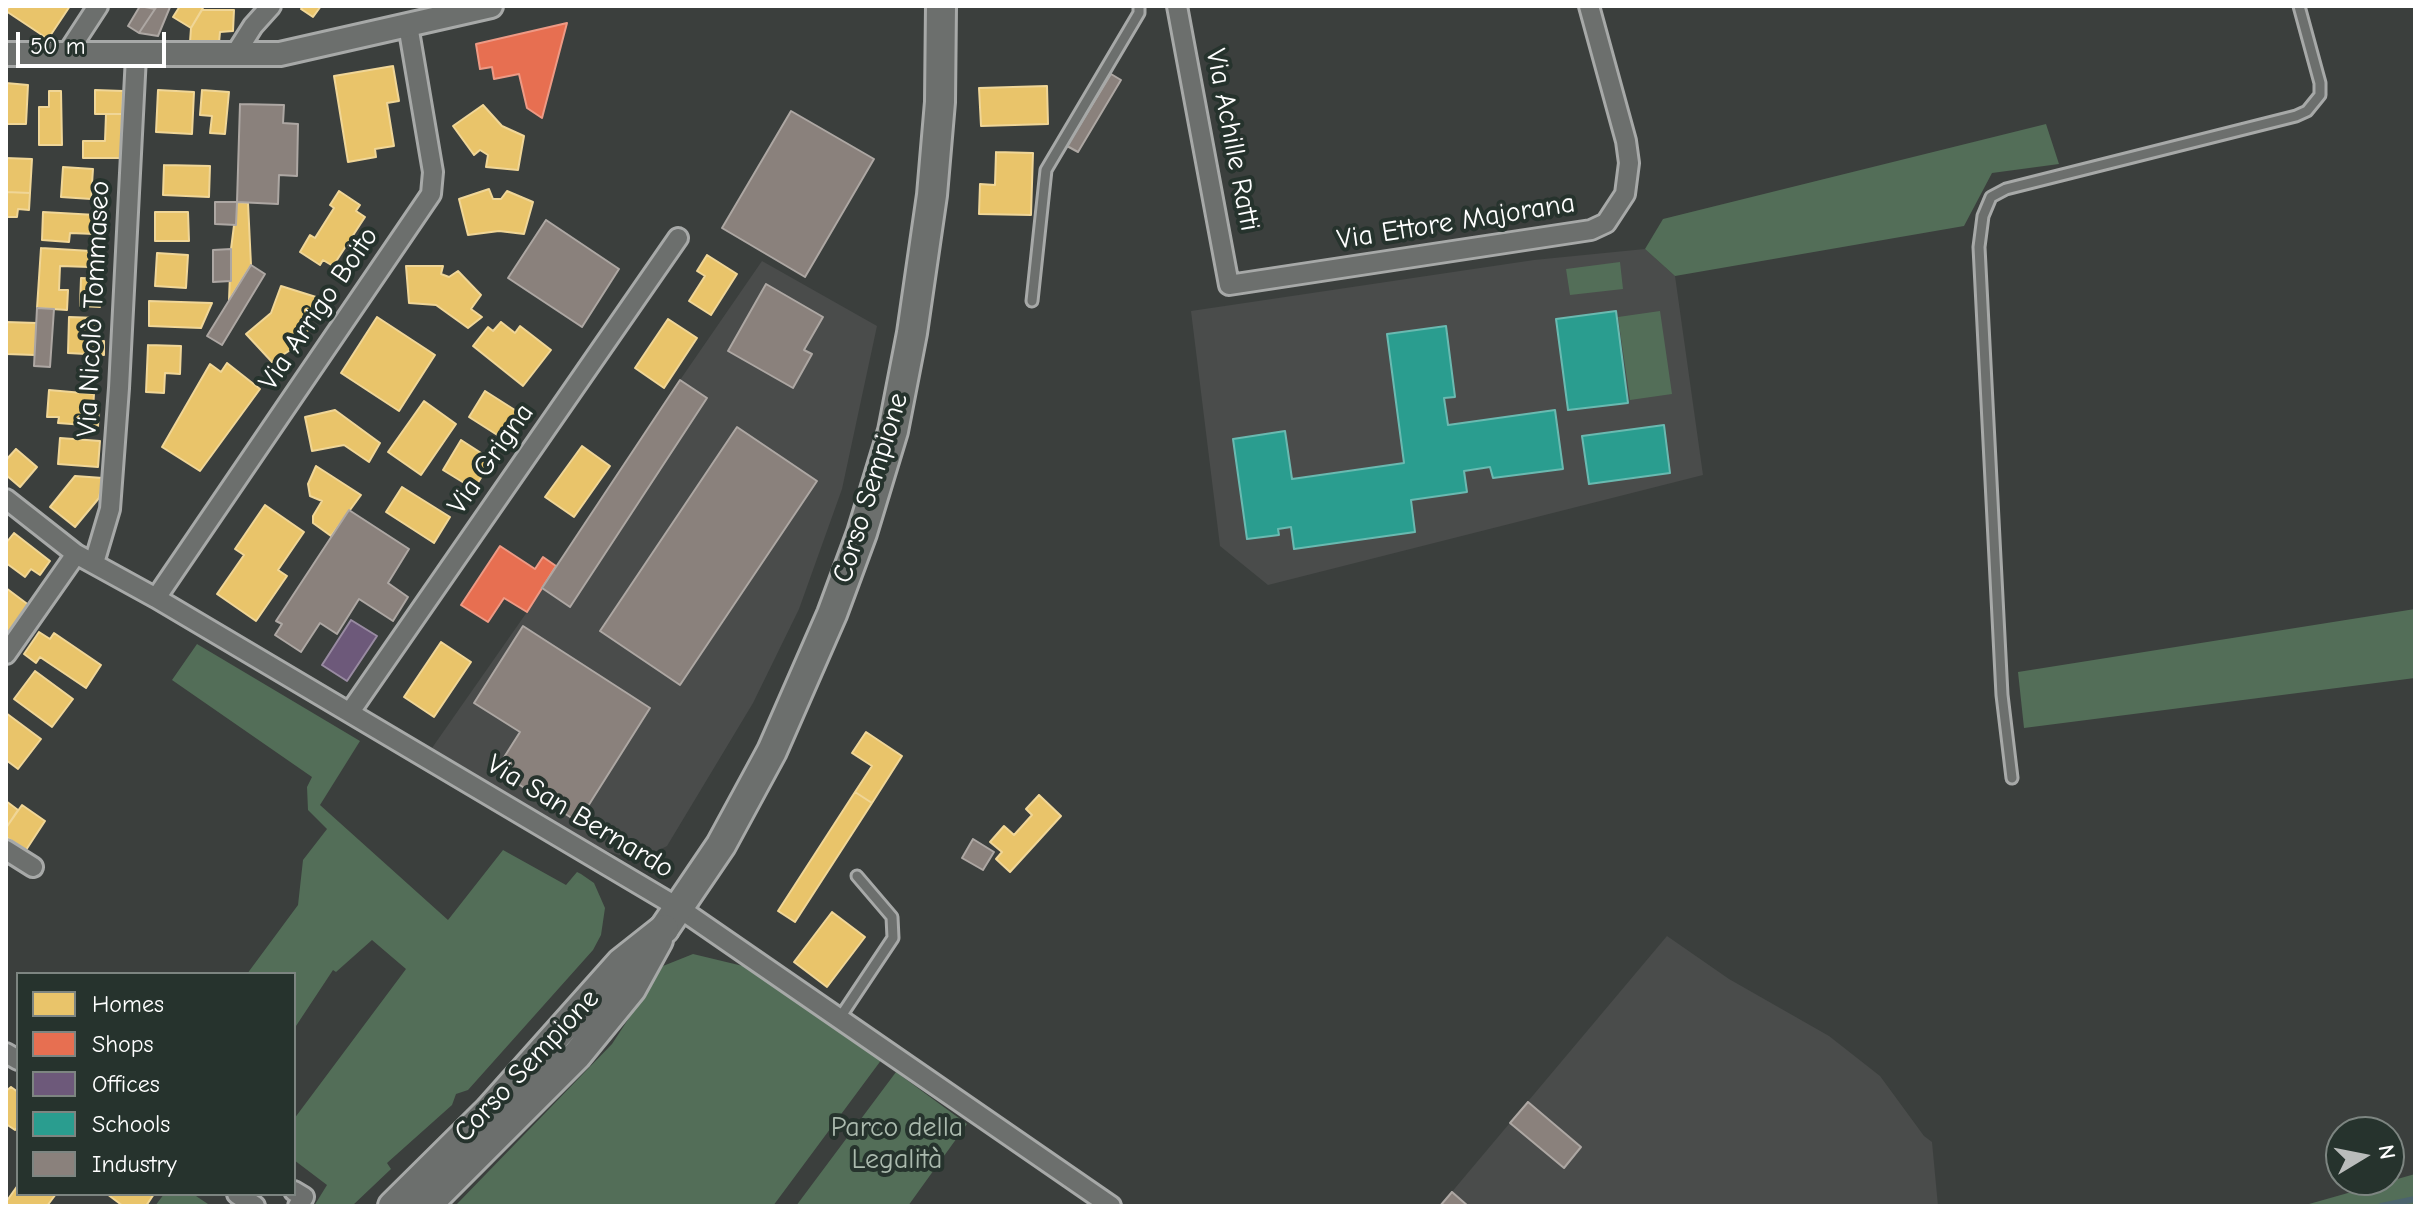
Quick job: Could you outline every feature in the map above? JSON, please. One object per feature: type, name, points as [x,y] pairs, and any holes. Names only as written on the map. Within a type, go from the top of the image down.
[{"type":"main road","name":"Corso Sempione","points":[[426,1206],[524,1110],[607,1020],[631,989],[672,918],[721,845],[772,751],[832,614],[862,533],[893,431],[912,333],[932,195],[940,102],[941,6]]},
{"type":"main road","name":"Corso Sempione","points":[[393,1206],[489,1111],[621,963],[672,918]]},
{"type":"street","points":[[66,55],[98,6]]},
{"type":"street","points":[[234,56],[253,26],[271,6]]},
{"type":"street","points":[[6,54],[280,54],[466,9],[491,6]]},
{"type":"street","name":"Via Achille Ratti","points":[[1177,6],[1229,285]]},
{"type":"street","name":"Via Ettore Majorana","points":[[1229,285],[1591,230],[1606,223],[1625,194],[1629,163],[1626,141],[1589,6]]},
{"type":"street","name":"Via Arrigo Boito","points":[[156,598],[431,194],[433,172],[408,25]]},
{"type":"street","name":"Via Nicolò Tommaseo","points":[[94,563],[110,509],[136,56]]},
{"type":"street","name":"Via Grigna","points":[[350,712],[678,238]]},
{"type":"street","name":"Via San Bernardo","points":[[6,499],[76,554],[350,712],[672,918],[839,1019],[1111,1206]]},
{"type":"street","points":[[6,654],[76,554]]},
{"type":"street","points":[[6,850],[33,867]]},
{"type":"street","points":[[296,1192],[304,1197],[298,1206]]},
{"type":"lane","points":[[1032,301],[1046,170],[1139,13],[1139,6]]},
{"type":"lane","points":[[2012,778],[2002,695],[1979,247],[1983,216],[1991,197],[2006,189],[2307,111],[2320,95],[2320,83],[2299,6]]},
{"type":"lane","points":[[839,1019],[893,938],[892,917],[857,876]]},
{"type":"shaded area","points":[[1645,249],[1675,276],[1703,475],[1268,585],[1220,546],[1191,311],[1534,260]]},
{"type":"shaded area","points":[[762,261],[877,326],[842,489],[799,609],[753,703],[667,846],[653,853],[619,855],[604,850],[432,748]]},
{"type":"shaded area","points":[[1667,936],[1729,979],[1829,1036],[1880,1076],[1924,1136],[1932,1142],[1938,1206],[1440,1206]]},
{"type":"green space","points":[[2046,124],[2059,164],[1992,173],[1964,226],[1675,276],[1645,249],[1663,219]]},
{"type":"green space","points":[[1620,262],[1623,289],[1570,295],[1566,269]]},
{"type":"green space","points":[[1660,311],[1672,394],[1630,400],[1618,317]]},
{"type":"green space","points":[[2415,609],[2415,678],[2024,728],[2018,672]]},
{"type":"green space","points":[[197,644],[360,741],[320,805],[448,920],[503,850],[566,885],[577,872],[581,874],[594,883],[605,908],[601,935],[593,950],[468,1090],[456,1094],[452,1105],[387,1163],[391,1169],[352,1206],[314,1206],[327,1185],[296,1162],[296,1116],[406,969],[372,940],[336,972],[333,970],[296,1026],[296,972],[248,972],[298,905],[303,860],[327,829],[308,810],[307,787],[312,777],[172,680]]},
{"type":"green space","points":[[693,954],[747,967],[882,1059],[773,1206],[455,1206],[612,1044],[663,966]]},
{"type":"green space","name":"Parco della Legalità","points":[[896,1072],[967,1124],[908,1206],[796,1206]]},
{"type":"green space","points":[[2415,1174],[2415,1206],[2302,1206],[2337,1196],[2405,1196],[2405,1177]]},
{"type":"green space","points":[[162,1196],[196,1196],[211,1206],[155,1206]]},
{"type":"building: Homes","points":[[10,6],[70,6],[48,39],[6,11]]},
{"type":"building: Homes","points":[[180,6],[204,6],[191,28],[173,17]]},
{"type":"building: Homes","points":[[303,6],[321,6],[313,17],[301,9]]},
{"type":"building: Homes","points":[[202,10],[234,10],[233,31],[220,32],[219,43],[190,42],[191,28]]},
{"type":"building: Homes","points":[[393,66],[399,101],[387,103],[394,146],[375,149],[376,157],[348,162],[334,76]]},
{"type":"building: Homes","points":[[6,83],[28,85],[26,124],[6,124]]},
{"type":"building: Homes","points":[[1047,86],[1048,124],[981,126],[979,88]]},
{"type":"building: Homes","points":[[95,90],[123,91],[122,114],[95,114]]},
{"type":"building: Homes","points":[[158,90],[194,92],[192,134],[156,132]]},
{"type":"building: Homes","points":[[202,90],[229,92],[225,134],[210,133],[212,116],[200,115]]},
{"type":"building: Homes","points":[[49,91],[61,91],[62,145],[39,145],[39,107],[49,107]]},
{"type":"building: Homes","points":[[483,105],[502,126],[524,136],[518,170],[486,167],[488,155],[480,150],[474,155],[453,126]]},
{"type":"building: Homes","points":[[106,114],[122,114],[121,158],[83,158],[83,141],[105,141]]},
{"type":"building: Homes","points":[[996,152],[1033,153],[1031,215],[979,214],[980,184],[995,185]]},
{"type":"building: Homes","points":[[6,158],[32,159],[30,193],[6,192]]},
{"type":"building: Homes","points":[[164,165],[210,166],[209,197],[163,195]]},
{"type":"building: Homes","points":[[63,167],[93,169],[91,199],[61,197]]},
{"type":"building: Homes","points":[[489,189],[493,199],[501,199],[507,191],[533,202],[524,234],[499,231],[468,235],[459,199]]},
{"type":"building: Homes","points":[[339,191],[360,205],[356,211],[365,217],[333,266],[323,260],[320,265],[300,252],[310,235],[315,238],[334,208],[330,205]]},
{"type":"building: Homes","points":[[6,192],[30,193],[29,210],[18,209],[17,217],[6,217]]},
{"type":"building: Homes","points":[[237,202],[248,203],[251,265],[229,300],[231,249]]},
{"type":"building: Homes","points":[[43,212],[96,215],[95,234],[70,233],[69,242],[42,240]]},
{"type":"building: Homes","points":[[155,212],[188,212],[189,241],[155,241]]},
{"type":"building: Homes","points":[[41,248],[91,251],[90,267],[60,266],[59,290],[68,290],[67,310],[37,308]]},
{"type":"building: Homes","points":[[157,253],[188,255],[186,288],[155,286]]},
{"type":"building: Homes","points":[[707,255],[737,274],[711,315],[689,301],[705,276],[697,271]]},
{"type":"building: Homes","points":[[406,266],[443,266],[441,274],[449,277],[458,271],[481,295],[471,309],[482,317],[468,328],[436,305],[409,303]]},
{"type":"building: Homes","points":[[81,278],[102,279],[100,307],[80,306]]},
{"type":"building: Homes","points":[[281,286],[316,297],[310,326],[301,343],[272,362],[246,334],[271,313]]},
{"type":"building: Homes","points":[[149,301],[212,303],[201,328],[149,326]]},
{"type":"building: Homes","points":[[69,317],[98,318],[97,341],[104,341],[104,355],[68,353]]},
{"type":"building: Homes","points":[[377,317],[435,355],[399,411],[341,373]]},
{"type":"building: Homes","points":[[668,319],[697,338],[664,388],[635,368]]},
{"type":"building: Homes","points":[[6,322],[37,323],[35,355],[6,354]]},
{"type":"building: Homes","points":[[501,322],[515,333],[520,326],[551,350],[523,386],[473,346],[488,327],[493,331]]},
{"type":"building: Homes","points":[[148,345],[181,346],[180,374],[165,373],[164,393],[146,392]]},
{"type":"building: Homes","points":[[227,363],[260,389],[200,471],[162,447],[210,364],[221,372]]},
{"type":"building: Homes","points":[[49,390],[94,394],[93,409],[99,409],[98,426],[58,423],[59,417],[47,417]]},
{"type":"building: Homes","points":[[485,391],[518,412],[502,438],[469,417]]},
{"type":"building: Homes","points":[[424,401],[456,424],[421,475],[388,452]]},
{"type":"building: Homes","points":[[335,410],[380,443],[369,462],[344,445],[312,451],[305,417]]},
{"type":"building: Homes","points":[[60,438],[100,441],[98,467],[58,464]]},
{"type":"building: Homes","points":[[461,440],[492,460],[474,489],[443,470]]},
{"type":"building: Homes","points":[[582,446],[610,466],[574,517],[545,497]]},
{"type":"building: Homes","points":[[16,449],[37,467],[20,487],[6,475],[6,460]]},
{"type":"building: Homes","points":[[316,466],[361,495],[331,536],[313,523],[313,516],[322,501],[310,496],[308,484]]},
{"type":"building: Homes","points":[[75,476],[103,478],[99,498],[75,527],[50,507]]},
{"type":"building: Homes","points":[[402,487],[450,517],[434,543],[386,512]]},
{"type":"building: Homes","points":[[265,505],[304,532],[278,570],[287,576],[256,621],[217,594],[244,555],[235,549]]},
{"type":"building: Homes","points":[[14,533],[50,561],[40,575],[31,569],[25,577],[6,563],[6,543]]},
{"type":"building: Homes","points":[[6,588],[30,606],[6,639]]},
{"type":"building: Homes","points":[[39,632],[50,639],[54,633],[101,665],[86,688],[40,657],[36,663],[24,654]]},
{"type":"building: Homes","points":[[441,642],[471,662],[434,717],[404,697]]},
{"type":"building: Homes","points":[[35,671],[73,699],[52,727],[14,699]]},
{"type":"building: Homes","points":[[6,713],[41,739],[18,769],[6,760]]},
{"type":"building: Homes","points":[[866,732],[902,756],[872,803],[855,792],[872,766],[852,753]]},
{"type":"building: Homes","points":[[855,792],[872,803],[795,922],[778,911]]},
{"type":"building: Homes","points":[[1039,795],[1061,816],[1010,872],[996,859],[1002,852],[990,842],[1004,826],[1014,835],[1032,815],[1026,809]]},
{"type":"building: Homes","points":[[6,801],[18,810],[6,828]]},
{"type":"building: Homes","points":[[22,805],[45,821],[26,850],[6,837],[6,828]]},
{"type":"building: Homes","points":[[832,912],[865,937],[827,987],[794,962]]},
{"type":"building: Homes","points":[[11,1087],[16,1091],[15,1130],[6,1124],[6,1091]]},
{"type":"building: Homes","points":[[16,1188],[16,1196],[54,1196],[47,1206],[6,1206]]},
{"type":"building: Homes","points":[[110,1196],[153,1196],[146,1206],[123,1206]]},
{"type":"building: Shops","points":[[567,23],[542,118],[527,108],[519,74],[494,79],[492,67],[480,69],[476,44]]},
{"type":"building: Shops","points":[[500,546],[535,569],[543,557],[556,566],[527,612],[504,598],[488,622],[461,605]]},
{"type":"building: Offices","points":[[351,620],[377,636],[347,681],[322,665]]},
{"type":"building: Schools","points":[[1616,311],[1628,403],[1568,410],[1556,319]]},
{"type":"building: Schools","points":[[1446,326],[1455,397],[1444,398],[1448,425],[1555,410],[1563,469],[1493,478],[1490,467],[1464,471],[1467,492],[1411,500],[1415,532],[1294,549],[1291,527],[1278,529],[1279,535],[1247,539],[1233,439],[1285,431],[1292,479],[1404,463],[1387,334]]},
{"type":"building: Schools","points":[[1664,425],[1670,473],[1589,484],[1582,436]]},
{"type":"building: Industry","points":[[140,6],[155,9],[139,33],[128,26]]},
{"type":"building: Industry","points":[[157,6],[170,7],[158,36],[139,33]]},
{"type":"building: Industry","points":[[1111,74],[1121,80],[1078,152],[1067,146]]},
{"type":"building: Industry","points":[[240,104],[284,105],[283,123],[298,124],[297,176],[279,175],[278,204],[237,202]]},
{"type":"building: Industry","points":[[791,111],[874,159],[805,277],[722,228]]},
{"type":"building: Industry","points":[[215,202],[237,202],[236,225],[215,224]]},
{"type":"building: Industry","points":[[546,220],[619,269],[582,327],[508,278]]},
{"type":"building: Industry","points":[[231,249],[231,281],[213,282],[213,250]]},
{"type":"building: Industry","points":[[251,265],[265,274],[222,345],[207,336]]},
{"type":"building: Industry","points":[[766,284],[823,317],[804,350],[812,354],[793,388],[728,351]]},
{"type":"building: Industry","points":[[37,308],[54,309],[50,367],[34,366]]},
{"type":"building: Industry","points":[[680,380],[707,398],[570,607],[542,588]]},
{"type":"building: Industry","points":[[737,427],[817,481],[680,685],[600,631]]},
{"type":"building: Industry","points":[[349,510],[409,549],[388,583],[408,597],[393,621],[359,599],[337,634],[320,623],[301,652],[275,635],[282,624],[276,621]]},
{"type":"building: Industry","points":[[523,626],[650,708],[578,822],[496,770],[520,732],[474,703]]},
{"type":"building: Industry","points":[[973,839],[994,852],[983,870],[962,858]]},
{"type":"building: Industry","points":[[1528,1102],[1581,1147],[1564,1168],[1510,1123]]},
{"type":"building: Industry","points":[[1452,1192],[1468,1206],[1440,1206]]},
{"type":"waterway","points":[[2381,1206],[2415,1199]]}]
